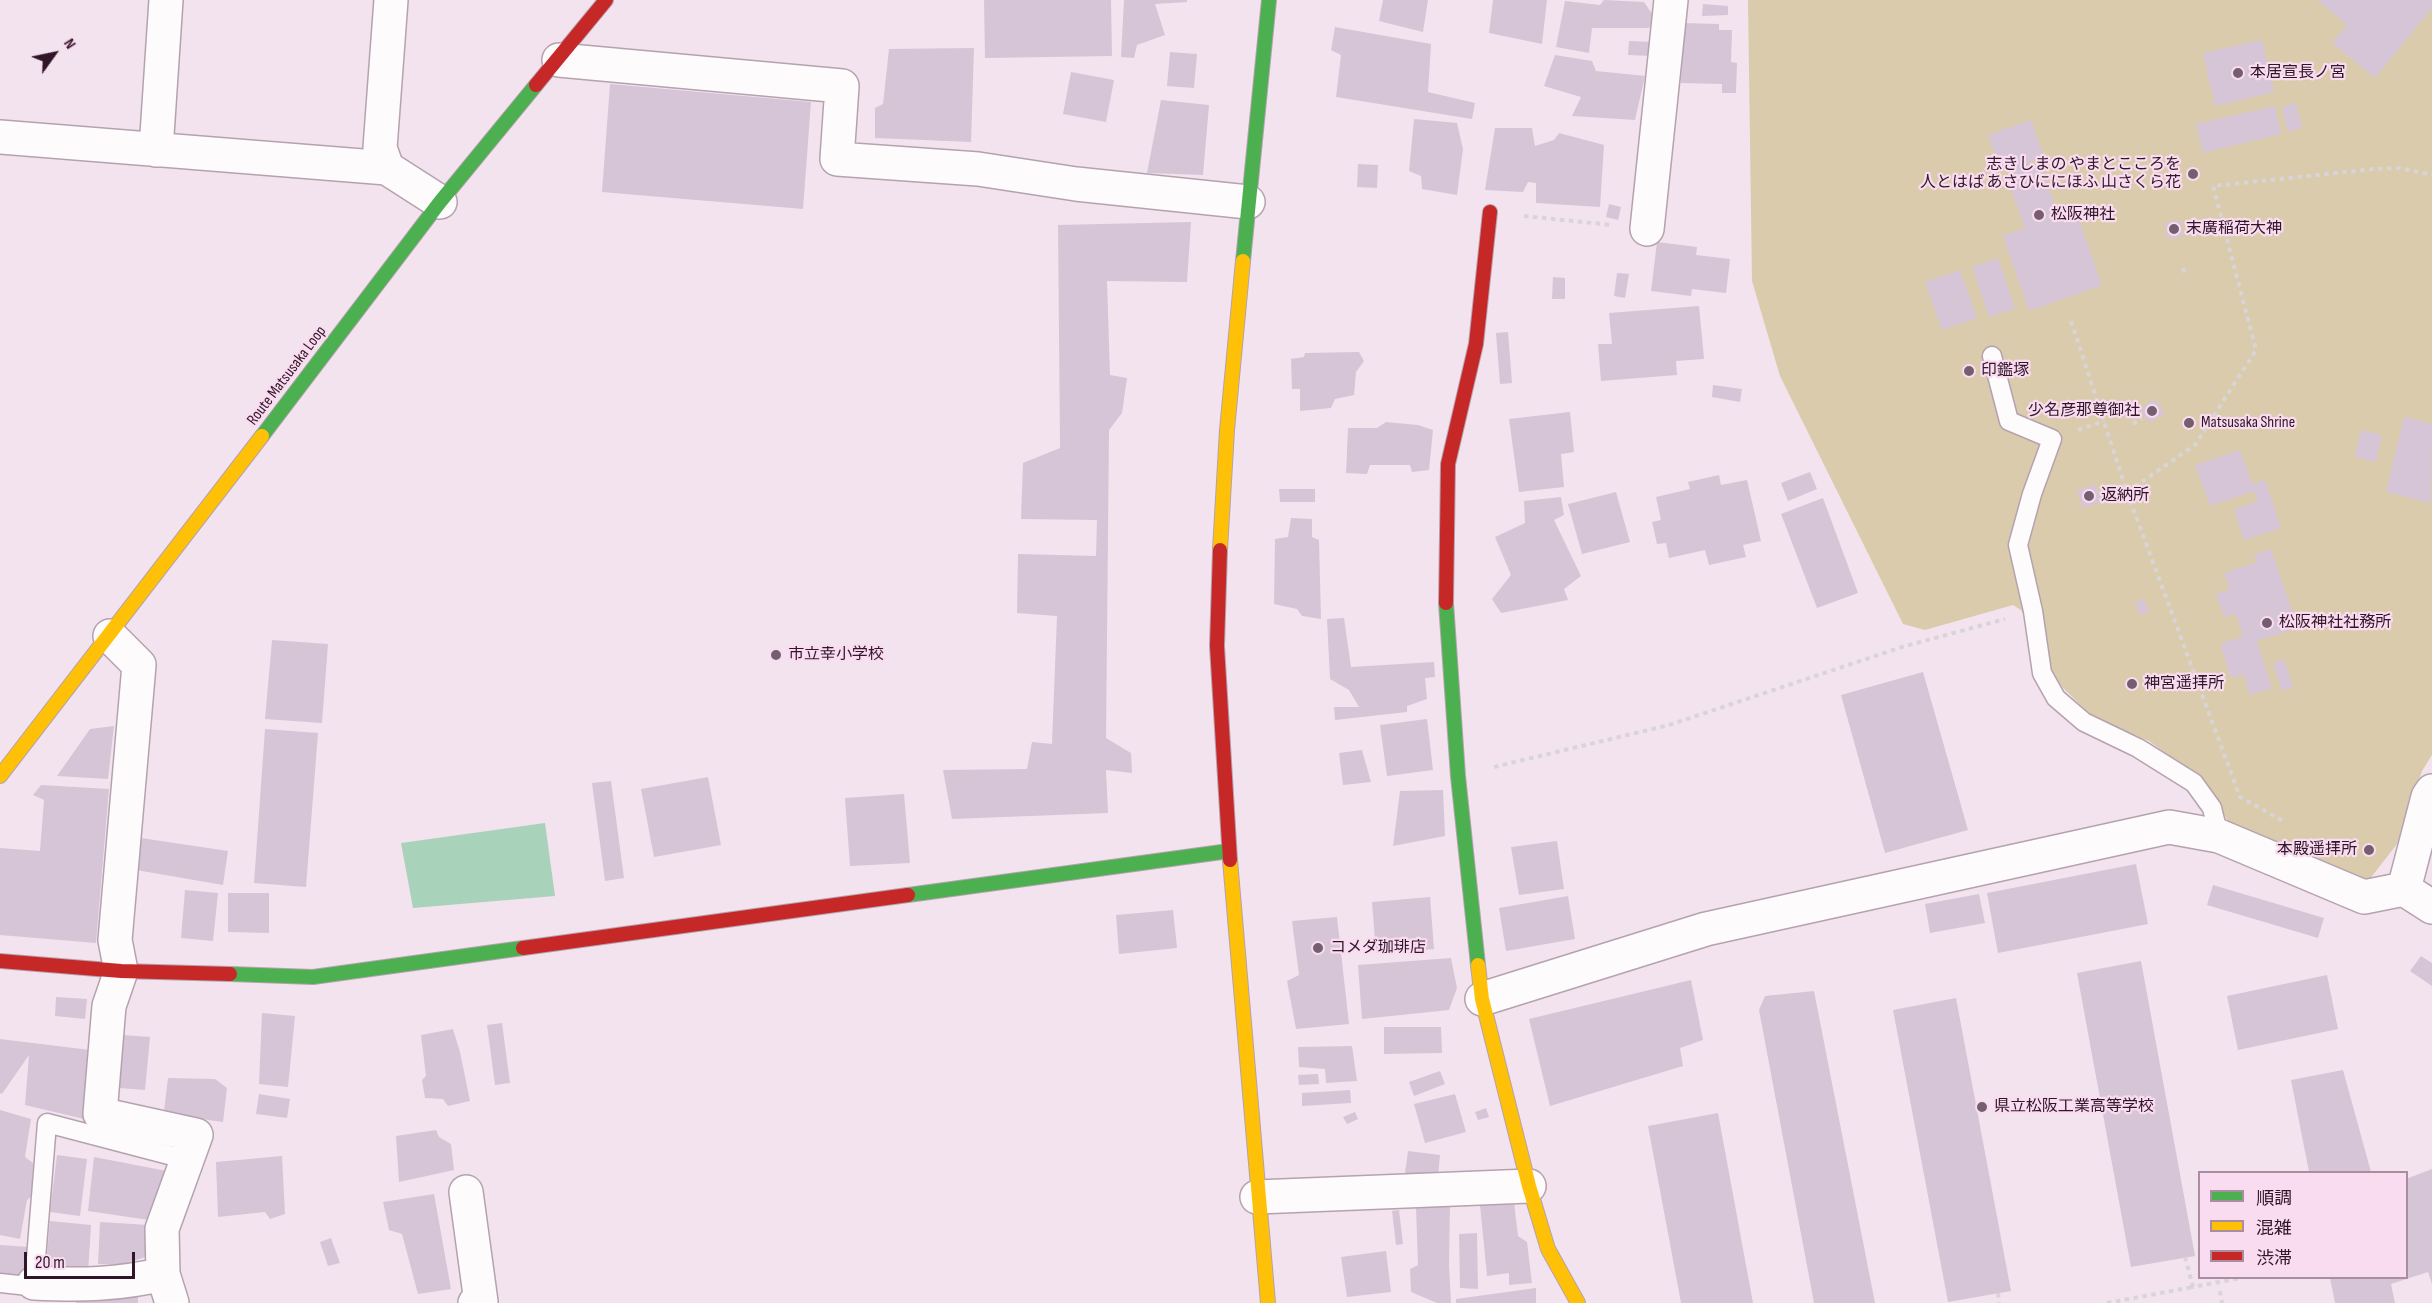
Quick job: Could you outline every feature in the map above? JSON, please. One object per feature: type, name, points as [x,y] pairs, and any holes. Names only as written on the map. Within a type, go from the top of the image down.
[{"type":"street","points":[[156,150],[166,0]]},
{"type":"street","points":[[387,168],[380,148],[390,0]]},
{"type":"street","name":"Route Matsusaka Loop","points":[[0,776],[110,636],[440,202],[606,0]]},
{"type":"street","points":[[1268,1303],[1257,1197],[1229,851],[1217,646],[1220,534],[1227,430],[1269,0]]},
{"type":"street","points":[[1647,229],[1671,0]]},
{"type":"street","points":[[559,60],[842,86],[837,159],[978,169],[1076,184],[1248,202]]},
{"type":"street","points":[[0,137],[387,168],[440,202]]},
{"type":"street","points":[[1490,212],[1476,344],[1448,464],[1446,603],[1458,776],[1482,999],[1529,1186],[1548,1249],[1578,1303]]},
{"type":"street","points":[[34,1283],[92,1285],[131,1281],[168,1288],[162,1229],[196,1135],[100,1114],[109,1006],[121,971],[115,940],[139,665],[110,636]]},
{"type":"street","points":[[2404,889],[2428,797],[2432,791]]},
{"type":"street","points":[[1482,999],[1707,929],[2169,827],[2219,837],[2364,897],[2404,889],[2432,907]]},
{"type":"street","points":[[0,961],[121,971],[313,977],[1229,851]]},
{"type":"street","points":[[1257,1197],[1529,1186]]},
{"type":"street","points":[[466,1192],[481,1302],[475,1303]]},
{"type":"lane","points":[[1992,356],[2009,421],[2052,440],[2032,494],[2018,545],[2033,611],[2042,673],[2056,698],[2084,722],[2138,748],[2194,783],[2212,808],[2219,837]]},
{"type":"lane","points":[[0,1283],[28,1286],[34,1283],[47,1124],[188,1160]]},
{"type":"path","points":[[2127,492],[2195,445],[2256,350],[2212,186],[2374,168],[2400,168],[2432,175]]},
{"type":"path","points":[[1490,212],[1647,229]]},
{"type":"path","points":[[2183,268],[2185,274]]},
{"type":"path","points":[[2071,321],[2127,492],[2240,797]]},
{"type":"path","points":[[2133,424],[2142,418]]},
{"type":"path","points":[[1458,776],[1669,725],[1902,647],[2033,611]]},
{"type":"path","points":[[2185,1257],[2193,1287]]},
{"type":"path","points":[[2108,1303],[2235,1279]]},
{"type":"path","points":[[2220,1291],[2222,1303]]},
{"type":"path","points":[[1998,1293],[1999,1303]]},
{"type":"shaded area","name":"Matsusaka Shrine","points":[[1748,0],[2432,0],[2432,755],[2422,771],[2397,844],[2366,884],[2230,825],[2206,783],[2149,741],[2094,718],[2058,683],[2021,610],[2013,605],[1925,630],[1903,624],[1780,376],[1752,281]]},
{"type":"shaded area","points":[[545,823],[555,896],[413,908],[401,843]]},
{"type":"building","points":[[984,0],[1111,0],[1112,56],[985,58]]},
{"type":"building","points":[[1124,0],[1187,0],[1187,2],[1155,4],[1165,35],[1137,45],[1134,58],[1121,57]]},
{"type":"building","points":[[1383,0],[1428,0],[1423,32],[1379,21]]},
{"type":"building","points":[[1493,0],[1547,0],[1542,44],[1489,33]]},
{"type":"building","points":[[1604,0],[1644,2],[1654,17],[1649,28],[1592,28],[1589,53],[1556,47],[1565,1],[1600,5]]},
{"type":"building","points":[[2317,0],[2432,0],[2432,8],[2375,78],[2332,43],[2347,25]]},
{"type":"building","points":[[1703,4],[1728,6],[1728,15],[1702,16]]},
{"type":"building","points":[[1682,23],[1719,24],[1719,30],[1732,30],[1731,62],[1737,63],[1736,93],[1722,93],[1722,84],[1681,83]]},
{"type":"building","points":[[1335,27],[1431,44],[1428,92],[1475,103],[1472,119],[1336,97],[1341,55],[1331,50]]},
{"type":"building","name":"本居宣長ノ宮","points":[[2262,40],[2274,92],[2215,106],[2203,53]]},
{"type":"building","points":[[1629,41],[1653,42],[1653,56],[1628,55]]},
{"type":"building","points":[[974,48],[971,142],[875,138],[875,108],[883,104],[889,49]]},
{"type":"building","points":[[1170,52],[1197,54],[1194,88],[1167,86]]},
{"type":"building","points":[[1555,55],[1592,61],[1596,71],[1645,76],[1635,120],[1572,116],[1581,97],[1544,86]]},
{"type":"building","points":[[1071,72],[1114,80],[1106,122],[1063,114]]},
{"type":"building","points":[[610,84],[811,102],[803,209],[602,192]]},
{"type":"building","points":[[1161,100],[1209,105],[1203,175],[1147,173]]},
{"type":"building","points":[[2296,103],[2302,128],[2288,132],[2282,107]]},
{"type":"building","points":[[2275,106],[2281,134],[2203,153],[2196,124]]},
{"type":"building","points":[[1414,119],[1457,123],[1463,149],[1457,195],[1422,189],[1421,176],[1409,171]]},
{"type":"building","name":"松阪神社","points":[[2031,120],[2044,157],[2029,162],[2032,168],[2041,166],[2059,218],[2076,212],[2102,285],[2029,311],[2003,236],[2025,228],[2007,178],[2016,174],[2014,166],[2001,171],[1988,135]]},
{"type":"building","points":[[1495,128],[1532,128],[1535,146],[1554,140],[1559,133],[1604,145],[1600,207],[1536,203],[1536,183],[1528,182],[1523,192],[1485,190]]},
{"type":"building","points":[[1358,164],[1378,165],[1377,188],[1357,187]]},
{"type":"building","points":[[1609,204],[1621,207],[1618,220],[1606,217]]},
{"type":"building","name":"末廣稲荷大神","points":[[2180,220],[2184,236],[2168,239],[2164,223]]},
{"type":"building","points":[[1191,222],[1187,282],[1107,281],[1110,375],[1127,378],[1122,413],[1109,430],[1106,738],[1131,753],[1132,773],[1106,770],[1108,813],[952,819],[943,770],[1027,769],[1032,742],[1052,744],[1057,616],[1017,613],[1018,554],[1096,556],[1097,520],[1021,519],[1023,463],[1060,448],[1058,225]]},
{"type":"building","points":[[1657,242],[1697,247],[1696,255],[1730,259],[1726,293],[1692,289],[1691,296],[1651,291]]},
{"type":"building","points":[[1998,258],[2015,308],[1989,317],[1972,267]]},
{"type":"building","points":[[1960,270],[1977,318],[1942,330],[1925,282]]},
{"type":"building","points":[[1617,273],[1629,274],[1625,298],[1614,296]]},
{"type":"building","points":[[1553,277],[1565,278],[1565,299],[1552,299]]},
{"type":"building","points":[[1699,306],[1704,359],[1676,361],[1677,375],[1601,381],[1598,344],[1612,344],[1609,313]]},
{"type":"building","points":[[1508,332],[1512,383],[1500,384],[1496,333]]},
{"type":"building","points":[[1359,352],[1364,361],[1356,372],[1354,395],[1335,399],[1331,408],[1300,411],[1300,389],[1292,389],[1291,359],[1304,357],[1305,353]]},
{"type":"building","points":[[1713,385],[1742,389],[1740,402],[1712,397]]},
{"type":"building","name":"少名彦那尊御社","points":[[2155,399],[2165,413],[2149,423],[2140,409]]},
{"type":"building","points":[[1570,412],[1574,452],[1561,454],[1564,487],[1519,492],[1509,419]]},
{"type":"building","points":[[2404,417],[2432,424],[2431,503],[2386,492]]},
{"type":"building","points":[[1386,422],[1418,425],[1433,430],[1429,470],[1412,472],[1410,465],[1370,465],[1367,474],[1346,473],[1348,428],[1377,428]]},
{"type":"building","points":[[2361,430],[2382,435],[2376,462],[2355,457]]},
{"type":"building","points":[[2240,450],[2252,484],[2265,480],[2281,528],[2244,540],[2234,510],[2258,501],[2254,491],[2210,506],[2195,465]]},
{"type":"building","points":[[1810,472],[1817,489],[1788,501],[1781,483]]},
{"type":"building","points":[[1719,475],[1721,485],[1747,480],[1761,541],[1743,545],[1746,557],[1709,565],[1705,550],[1669,558],[1666,543],[1657,544],[1652,522],[1661,520],[1656,497],[1690,489],[1688,482]]},
{"type":"building","name":"返納所","points":[[2095,484],[2102,501],[2083,508],[2077,491]]},
{"type":"building","points":[[1279,489],[1315,489],[1315,502],[1280,502]]},
{"type":"building","points":[[1616,492],[1630,542],[1582,554],[1568,504]]},
{"type":"building","points":[[1561,497],[1564,515],[1554,520],[1581,576],[1564,589],[1568,600],[1501,613],[1492,599],[1511,575],[1495,537],[1525,523],[1524,501]]},
{"type":"building","points":[[1823,498],[1858,593],[1817,608],[1781,514]]},
{"type":"building","points":[[1291,518],[1312,519],[1312,537],[1319,540],[1321,619],[1302,616],[1297,609],[1274,604],[1275,539],[1288,537]]},
{"type":"building","name":"松阪神社社務所","points":[[2271,549],[2298,628],[2257,641],[2272,688],[2250,695],[2243,674],[2231,678],[2220,644],[2243,636],[2236,614],[2224,617],[2216,594],[2230,589],[2224,573],[2257,562],[2254,555]]},
{"type":"building","points":[[2144,599],[2149,612],[2140,615],[2135,602]]},
{"type":"building","points":[[1344,618],[1351,667],[1434,662],[1435,677],[1425,678],[1427,699],[1407,706],[1407,712],[1335,720],[1334,707],[1359,707],[1349,690],[1330,679],[1327,619]]},
{"type":"building","points":[[272,640],[328,644],[322,723],[265,719]]},
{"type":"building","points":[[2284,659],[2293,687],[2282,691],[2273,663]]},
{"type":"building","points":[[1923,672],[1968,830],[1885,853],[1841,695]]},
{"type":"building","points":[[1427,719],[1433,770],[1387,776],[1380,725]]},
{"type":"building","points":[[114,726],[108,779],[57,776],[90,729]]},
{"type":"building","points":[[265,729],[318,733],[306,887],[254,883]]},
{"type":"building","points":[[1362,750],[1371,782],[1343,785],[1339,753]]},
{"type":"building","points":[[708,777],[721,845],[654,857],[641,789]]},
{"type":"building","points":[[611,781],[624,878],[605,881],[592,783]]},
{"type":"building","points":[[41,785],[109,789],[96,943],[0,935],[0,848],[40,851],[44,800],[33,795]]},
{"type":"building","points":[[1443,790],[1445,836],[1393,846],[1400,791]]},
{"type":"building","points":[[904,794],[910,863],[850,866],[845,798]]},
{"type":"building","points":[[141,838],[228,851],[223,885],[136,870]]},
{"type":"building","points":[[1557,841],[1564,889],[1519,895],[1511,847]]},
{"type":"building","points":[[2136,864],[2148,924],[1998,953],[1987,893]]},
{"type":"building","points":[[2213,885],[2324,918],[2318,938],[2207,905]]},
{"type":"building","points":[[185,890],[218,893],[213,941],[181,938]]},
{"type":"building","points":[[228,893],[269,893],[269,933],[228,932]]},
{"type":"building","points":[[1979,894],[1985,923],[1930,933],[1925,904]]},
{"type":"building","points":[[1568,896],[1575,939],[1506,951],[1499,908]]},
{"type":"building","points":[[1430,897],[1434,949],[1376,953],[1372,902]]},
{"type":"building","points":[[1173,910],[1177,948],[1119,954],[1116,915]]},
{"type":"building","name":"コメダ珈琲店","points":[[1337,917],[1349,1024],[1296,1029],[1287,981],[1299,975],[1292,921]]},
{"type":"building","points":[[2421,956],[2432,963],[2432,986],[2410,971]]},
{"type":"building","points":[[1451,958],[1457,988],[1449,1010],[1362,1019],[1358,965]]},
{"type":"building","points":[[2141,961],[2195,1256],[2131,1267],[2077,973]]},
{"type":"building","points":[[2327,975],[2338,1029],[2238,1050],[2227,996]]},
{"type":"building","points":[[1691,980],[1703,1040],[1680,1048],[1683,1066],[1550,1106],[1529,1019]]},
{"type":"building","points":[[1814,991],[1875,1303],[1814,1303],[1759,1010],[1765,996]]},
{"type":"building","points":[[56,997],[87,999],[85,1019],[55,1016]]},
{"type":"building","points":[[1956,998],[2011,1291],[1948,1302],[1893,1010]]},
{"type":"building","points":[[262,1013],[295,1016],[288,1087],[259,1084]]},
{"type":"building","points":[[502,1023],[510,1083],[495,1085],[487,1025]]},
{"type":"building","points":[[1384,1027],[1441,1027],[1442,1053],[1384,1054]]},
{"type":"building","points":[[453,1029],[470,1101],[448,1106],[443,1099],[425,1098],[422,1080],[426,1076],[421,1035]]},
{"type":"building","points":[[123,1035],[150,1037],[145,1090],[119,1088]]},
{"type":"building","points":[[0,1039],[90,1050],[84,1119],[25,1105],[29,1055],[2,1094],[0,1093]]},
{"type":"building","points":[[1352,1046],[1357,1081],[1326,1083],[1325,1069],[1299,1067],[1298,1047]]},
{"type":"building","points":[[2343,1070],[2371,1171],[2309,1171],[2291,1080]]},
{"type":"building","points":[[1440,1071],[1445,1084],[1414,1096],[1409,1082]]},
{"type":"building","points":[[1318,1074],[1319,1084],[1299,1085],[1298,1075]]},
{"type":"building","points":[[168,1078],[215,1079],[227,1088],[223,1122],[173,1115],[164,1111]]},
{"type":"building","points":[[1350,1090],[1351,1103],[1302,1106],[1302,1093]]},
{"type":"building","points":[[259,1094],[290,1099],[287,1118],[256,1114]]},
{"type":"building","points":[[1455,1094],[1466,1132],[1425,1143],[1414,1104]]},
{"type":"building","points":[[1486,1108],[1489,1117],[1478,1120],[1475,1112]]},
{"type":"building","points":[[0,1110],[31,1119],[25,1157],[33,1163],[32,1196],[27,1200],[20,1239],[0,1235]]},
{"type":"building","points":[[1355,1112],[1358,1119],[1347,1124],[1343,1117]]},
{"type":"building","points":[[1718,1113],[1753,1303],[1681,1303],[1648,1126]]},
{"type":"building","points":[[436,1130],[439,1137],[451,1144],[454,1170],[399,1182],[396,1136]]},
{"type":"building","points":[[1408,1151],[1440,1155],[1438,1176],[1405,1173]]},
{"type":"building","points":[[57,1155],[87,1159],[80,1216],[50,1212]]},
{"type":"building","points":[[282,1156],[285,1214],[270,1219],[265,1212],[218,1217],[216,1162]]},
{"type":"building","points":[[94,1157],[167,1171],[149,1220],[88,1211]]},
{"type":"building","points":[[2432,1169],[2432,1284],[2428,1272],[2408,1278],[2408,1178]]},
{"type":"building","points":[[434,1194],[451,1289],[418,1294],[402,1234],[389,1230],[383,1202]]},
{"type":"building","points":[[1514,1202],[1518,1236],[1527,1242],[1532,1283],[1509,1285],[1509,1273],[1487,1276],[1480,1205]]},
{"type":"building","points":[[1450,1206],[1451,1303],[1437,1303],[1411,1292],[1410,1269],[1418,1265],[1416,1208]]},
{"type":"building","points":[[1399,1210],[1403,1244],[1396,1245],[1392,1211]]},
{"type":"building","points":[[50,1221],[91,1225],[88,1273],[46,1266]]},
{"type":"building","points":[[100,1222],[149,1225],[149,1256],[120,1265],[98,1264]]},
{"type":"building","points":[[1477,1233],[1478,1289],[1460,1288],[1459,1234]]},
{"type":"building","points":[[331,1238],[340,1263],[328,1266],[320,1242]]},
{"type":"building","points":[[0,1245],[29,1247],[25,1279],[0,1275]]},
{"type":"building","points":[[1386,1251],[1391,1292],[1347,1297],[1341,1257]]},
{"type":"building","points":[[2330,1279],[2406,1279],[2391,1284],[2395,1303],[2335,1303]]},
{"type":"building","points":[[1536,1288],[1536,1303],[1456,1303],[1456,1299]]},
{"type":"building","points":[[75,1295],[138,1296],[138,1303],[76,1303]]},
{"type":"traffic: fast","points":[[1243,261],[1269,0]]},
{"type":"traffic: fast","points":[[262,436],[440,202],[536,85]]},
{"type":"traffic: fast","points":[[1446,603],[1458,776],[1478,965]]},
{"type":"traffic: fast","points":[[908,895],[1229,851]]},
{"type":"traffic: fast","points":[[230,974],[313,977],[523,948]]},
{"type":"traffic: slow","points":[[1220,550],[1227,430],[1243,261]]},
{"type":"traffic: slow","points":[[0,776],[262,436]]},
{"type":"traffic: slow","points":[[1230,860],[1268,1303]]},
{"type":"traffic: slow","points":[[1478,965],[1482,999],[1529,1186],[1548,1249],[1578,1303]]},
{"type":"traffic: jam","points":[[536,85],[606,0]]},
{"type":"traffic: jam","points":[[1446,603],[1448,464],[1476,344],[1490,212]]},
{"type":"traffic: jam","points":[[1220,550],[1217,646],[1230,860]]},
{"type":"traffic: jam","points":[[523,948],[908,895]]},
{"type":"traffic: jam","points":[[0,961],[121,971],[230,974]]},
{"type":"place","name":"本居宣長ノ宮","points":[[2238,73]]},
{"type":"place","name":"志きしまの やまとこころを 人とはば あさひににほふ 山さくら花","points":[[2193,174]]},
{"type":"place","name":"松阪神社","points":[[2039,215]]},
{"type":"place","name":"末廣稲荷大神","points":[[2174,229]]},
{"type":"place","name":"印鑑塚","points":[[1969,371]]},
{"type":"place","name":"少名彦那尊御社","points":[[2152,411]]},
{"type":"place","name":"Matsusaka Shrine","points":[[2189,423]]},
{"type":"place","name":"返納所","points":[[2089,496]]},
{"type":"place","name":"松阪神社社務所","points":[[2267,623]]},
{"type":"place","name":"市立幸小学校","points":[[776,655]]},
{"type":"place","name":"神宮遥拝所","points":[[2132,684]]},
{"type":"place","name":"本殿遥拝所","points":[[2369,850]]},
{"type":"place","name":"コメダ珈琲店","points":[[1318,948]]},
{"type":"place","name":"県立松阪工業高等学校","points":[[1982,1107]]}]
